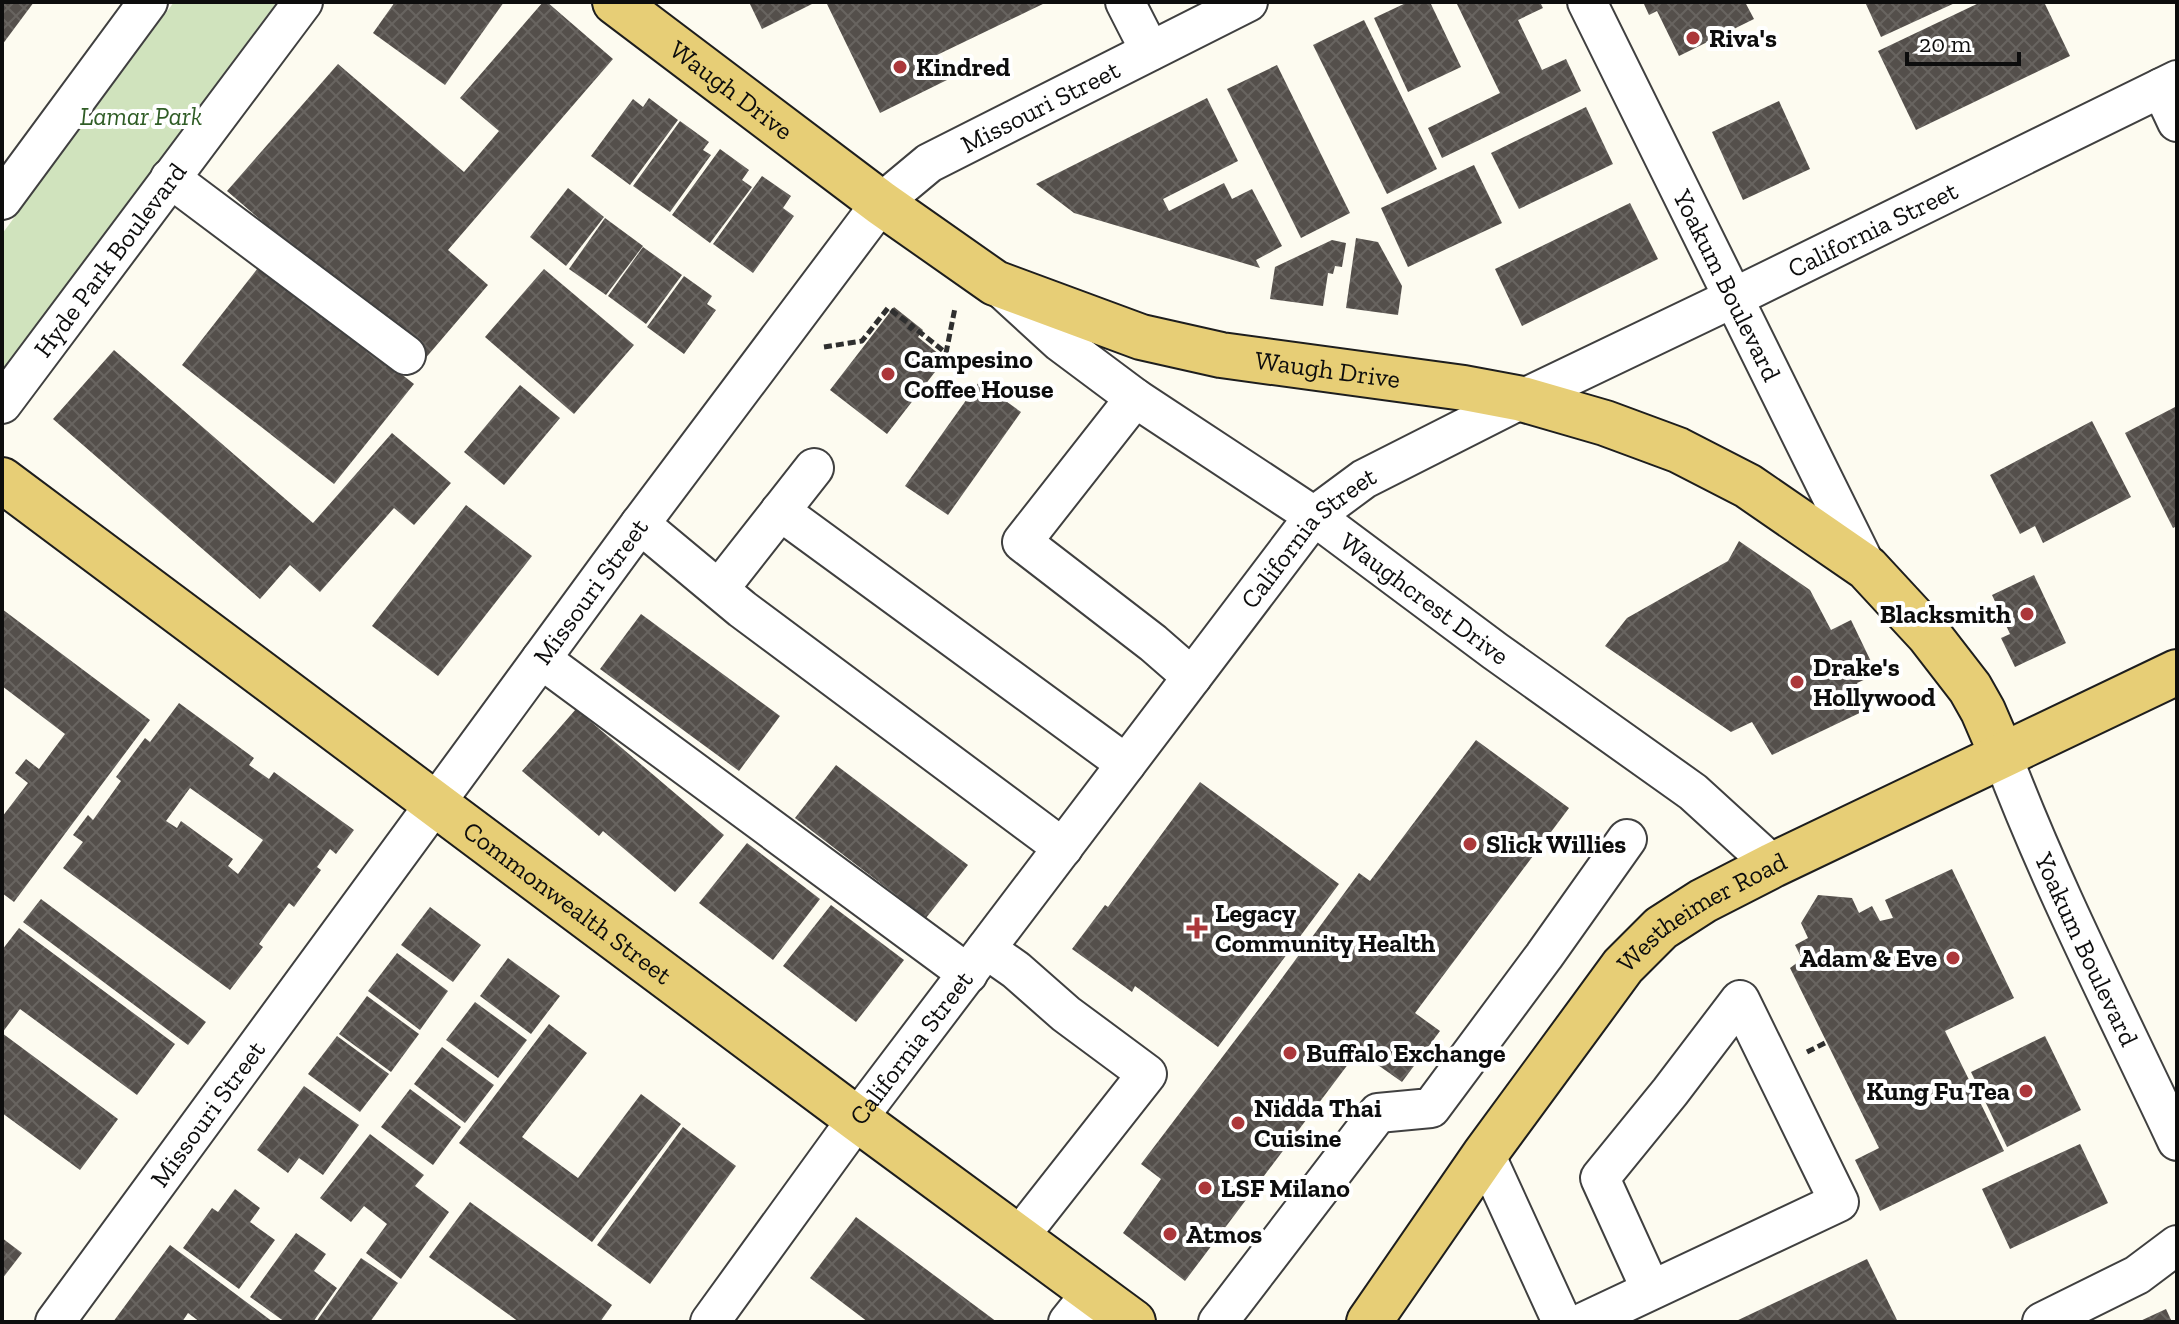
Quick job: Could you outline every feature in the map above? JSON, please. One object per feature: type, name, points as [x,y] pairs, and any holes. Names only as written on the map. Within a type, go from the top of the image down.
[{"type":"main road","name":"Waugh Drive","points":[[615,2],[881,203],[995,283],[1141,337],[1221,355],[1464,388],[1522,399],[1605,423],[1678,450],[1748,486],[1867,568],[1929,635],[1970,688],[2002,755]]},
{"type":"main road","name":"Commonwealth Street","points":[[2,480],[1018,1238],[1080,1307],[1133,1322]]},
{"type":"main road","name":"Westheimer Road","points":[[1369,1322],[1485,1154],[1623,966],[1661,928],[1703,901],[1773,865],[2177,672]]},
{"type":"street","points":[[2,200],[148,2]]},
{"type":"street","name":"Hyde Park Boulevard","points":[[2,404],[303,2]]},
{"type":"street","points":[[1125,2],[1150,51]]},
{"type":"street","name":"Missouri Street","points":[[55,1322],[640,524],[881,203],[929,163],[1248,2]]},
{"type":"street","name":"Yoakum Boulevard","points":[[1587,2],[1867,568]]},
{"type":"street","points":[[2169,84],[2177,122]]},
{"type":"street","name":"California Street","points":[[710,1322],[857,1119],[1314,516],[1364,479],[1522,399],[2169,84]]},
{"type":"street","points":[[170,178],[406,355]]},
{"type":"street","name":"Waughcrest Drive","points":[[995,283],[1060,342],[1135,398],[1314,516],[1495,651],[1693,792],[1773,865]]},
{"type":"street","points":[[1135,398],[1022,542],[1192,677]]},
{"type":"street","points":[[719,589],[814,468]]},
{"type":"street","points":[[780,511],[1126,764]]},
{"type":"street","points":[[640,524],[753,617],[1063,848]]},
{"type":"street","points":[[541,659],[977,961],[1016,970],[1066,1014],[1147,1074],[1018,1238]]},
{"type":"street","name":"Yoakum Boulevard","points":[[2002,755],[2045,861],[2177,1141]]},
{"type":"street","points":[[1218,1322],[1378,1113],[1431,1108],[1627,839]]},
{"type":"street","points":[[1584,1322],[1839,1202],[1740,1000],[1600,1178],[1651,1290]]},
{"type":"street","points":[[1485,1154],[1562,1322]]},
{"type":"street","points":[[2042,1322],[2137,1275],[2177,1245]]},
{"type":"path","points":[[824,347],[862,341],[888,308],[946,353],[955,308]]},
{"type":"green space","name":"Lamar Park","points":[[174,2],[277,2],[2,371],[2,234]]},
{"type":"building","points":[[2,2],[34,2],[2,45]]},
{"type":"building","points":[[395,2],[504,2],[445,85],[373,33]]},
{"type":"building","points":[[543,2],[547,2],[613,59],[448,250],[488,285],[424,360],[227,191],[338,64],[464,172],[499,131],[460,98]]},
{"type":"building","points":[[749,2],[816,2],[762,29]]},
{"type":"building","name":"Kindred","points":[[826,2],[1047,2],[937,55],[949,79],[880,113]]},
{"type":"building","points":[[1408,2],[1430,2],[1461,67],[1408,92],[1374,18]]},
{"type":"building","points":[[1456,2],[1540,2],[1543,8],[1518,20],[1542,70],[1566,59],[1581,91],[1442,158],[1428,128],[1500,93]]},
{"type":"building","name":"Riva's","points":[[1643,2],[1745,2],[1754,19],[1679,56],[1657,11],[1649,15]]},
{"type":"building","points":[[1865,2],[1957,2],[1881,37]]},
{"type":"building","points":[[1981,2],[2044,2],[2070,56],[1916,130],[1878,51]]},
{"type":"building","points":[[1364,20],[1437,169],[1387,194],[1313,45]]},
{"type":"building","points":[[1277,65],[1350,213],[1301,238],[1227,89]]},
{"type":"building","points":[[649,98],[678,120],[630,185],[591,156],[633,99],[643,107]]},
{"type":"building","points":[[1207,98],[1238,161],[1163,199],[1169,211],[1224,183],[1232,199],[1252,189],[1282,246],[1256,260],[1260,268],[1074,213],[1036,184]]},
{"type":"building","points":[[1779,101],[1810,169],[1743,200],[1712,132]]},
{"type":"building","points":[[1586,107],[1613,164],[1519,209],[1491,153]]},
{"type":"building","points":[[680,121],[709,142],[703,150],[711,155],[670,212],[633,186]]},
{"type":"building","points":[[720,149],[749,170],[742,180],[752,187],[710,243],[672,215]]},
{"type":"building","points":[[1474,165],[1502,223],[1408,267],[1381,208]]},
{"type":"building","points":[[762,176],[791,196],[783,208],[794,216],[753,273],[713,244]]},
{"type":"building","points":[[568,188],[604,217],[566,266],[530,237]]},
{"type":"building","points":[[1630,203],[1658,259],[1522,326],[1495,269]]},
{"type":"building","points":[[605,218],[643,246],[606,295],[569,269]]},
{"type":"building","points":[[1356,238],[1378,242],[1402,286],[1398,315],[1346,308]]},
{"type":"building","points":[[1332,240],[1346,243],[1342,267],[1335,266],[1333,274],[1328,273],[1323,306],[1270,299],[1275,267]]},
{"type":"building","points":[[643,247],[682,275],[646,324],[608,296]]},
{"type":"building","points":[[261,264],[414,384],[334,484],[182,365]]},
{"type":"building","points":[[544,269],[634,345],[574,414],[485,337]]},
{"type":"building","points":[[684,276],[712,296],[707,304],[716,310],[684,354],[647,327]]},
{"type":"building","name":"Campesino Coffee House","points":[[894,307],[923,330],[918,337],[945,359],[887,434],[830,390]]},
{"type":"building","points":[[114,350],[313,523],[392,433],[451,483],[414,525],[394,508],[320,592],[290,565],[260,599],[53,419]]},
{"type":"building","points":[[979,382],[1021,412],[948,515],[905,486]]},
{"type":"building","points":[[520,385],[560,418],[504,485],[464,452]]},
{"type":"building","points":[[2177,406],[2177,526],[2173,528],[2125,433]]},
{"type":"building","points":[[2092,421],[2131,497],[2043,543],[2035,526],[2020,534],[1990,475]]},
{"type":"building","points":[[466,505],[532,556],[438,676],[372,626]]},
{"type":"building","points":[[1739,541],[1810,590],[1831,630],[1851,620],[1877,674],[1857,683],[1870,708],[1772,755],[1752,722],[1731,732],[1605,646],[1627,618],[1728,561]]},
{"type":"building","name":"Blacksmith","points":[[2034,575],[2066,643],[2015,667],[2001,638],[2010,634],[1992,595]]},
{"type":"building","points":[[2,609],[150,720],[14,902],[2,893],[2,817],[28,783],[15,773],[26,759],[39,769],[65,734],[2,686]]},
{"type":"building","points":[[641,614],[780,716],[739,771],[600,669]]},
{"type":"building","points":[[179,703],[254,758],[249,765],[269,779],[274,772],[354,830],[336,854],[330,849],[317,867],[321,870],[294,907],[289,903],[259,944],[263,947],[230,990],[63,868],[83,842],[73,835],[88,815],[93,820],[121,781],[116,777],[145,738],[150,742]],"holes":[[[190,788],[263,840],[238,874],[228,866],[233,859],[181,821],[177,828],[166,821]]]},
{"type":"building","points":[[576,709],[724,835],[675,892],[603,831],[599,836],[522,771]]},
{"type":"building","points":[[1476,740],[1569,808],[1415,1013],[1440,1031],[1402,1082],[1358,1051],[1185,1281],[1123,1233],[1161,1179],[1141,1164],[1359,873],[1370,881]]},
{"type":"building","points":[[836,765],[968,865],[926,918],[795,818]]},
{"type":"building","name":"Legacy Community Health","points":[[1200,782],[1339,884],[1218,1047],[1135,986],[1132,992],[1072,949],[1105,905],[1108,907]]},
{"type":"building","points":[[747,843],[820,899],[773,960],[699,903]]},
{"type":"building","points":[[1952,869],[2014,998],[1945,1031],[2004,1151],[1880,1211],[1855,1160],[1879,1148],[1790,968],[1802,959],[1795,945],[1808,938],[1801,923],[1818,895],[1852,898],[1859,913],[1872,906],[1880,921],[1893,918],[1885,900]]},
{"type":"building","points":[[41,899],[206,1022],[188,1045],[23,922]]},
{"type":"building","points":[[831,905],[904,960],[856,1022],[783,966]]},
{"type":"building","points":[[430,907],[481,945],[453,982],[401,945]]},
{"type":"building","points":[[19,928],[175,1044],[137,1095],[20,1009],[2,1033],[2,950]]},
{"type":"building","points":[[397,953],[448,991],[420,1030],[368,991]]},
{"type":"building","points":[[508,958],[560,996],[531,1034],[480,996]]},
{"type":"building","points":[[367,996],[419,1034],[391,1072],[339,1034]]},
{"type":"building","points":[[475,1002],[527,1040],[498,1078],[446,1040]]},
{"type":"building","points":[[549,1024],[587,1053],[522,1137],[578,1178],[641,1094],[681,1124],[592,1242],[459,1143]]},
{"type":"building","points":[[2,1033],[118,1119],[80,1170],[2,1113]]},
{"type":"building","points":[[337,1036],[389,1074],[360,1112],[308,1074]]},
{"type":"building","name":"Kung Fu Tea","points":[[2045,1036],[2081,1110],[2007,1147],[1971,1072]]},
{"type":"building","points":[[442,1047],[494,1085],[465,1123],[414,1084]]},
{"type":"building","points":[[304,1086],[359,1125],[323,1175],[299,1158],[288,1173],[257,1150]]},
{"type":"building","points":[[410,1089],[461,1127],[433,1165],[381,1127]]},
{"type":"building","points":[[683,1127],[736,1166],[650,1284],[597,1245]]},
{"type":"building","points":[[370,1134],[424,1175],[415,1186],[449,1212],[401,1279],[366,1253],[387,1224],[364,1206],[351,1222],[320,1198]]},
{"type":"building","points":[[2080,1144],[2108,1203],[2010,1249],[1982,1189]]},
{"type":"building","points":[[235,1189],[260,1208],[250,1222],[275,1240],[239,1289],[183,1248],[212,1208],[218,1212]]},
{"type":"building","points":[[470,1202],[612,1305],[600,1322],[519,1322],[429,1257]]},
{"type":"building","points":[[856,1217],[997,1322],[868,1322],[810,1278]]},
{"type":"building","points":[[296,1233],[326,1254],[314,1271],[337,1288],[313,1322],[285,1322],[250,1297]]},
{"type":"building","points":[[2,1238],[22,1253],[2,1279]]},
{"type":"building","points":[[170,1245],[273,1322],[200,1322],[188,1313],[182,1322],[113,1322]]},
{"type":"building","points":[[361,1258],[398,1283],[370,1322],[316,1322]]},
{"type":"building","points":[[1867,1259],[1898,1322],[1734,1322]]},
{"type":"building","points":[[2166,1309],[2172,1322],[2138,1322]]},
{"type":"place","name":"Riva's","points":[[1693,38]]},
{"type":"place","name":"Kindred","points":[[900,67]]},
{"type":"place","name":"Campesino Coffee House","points":[[888,374]]},
{"type":"place","name":"Blacksmith","points":[[2027,614]]},
{"type":"place","name":"Drake's Hollywood","points":[[1797,682]]},
{"type":"place","name":"Slick Willies","points":[[1470,844]]},
{"type":"place","name":"Legacy Community Health","points":[[1197,928]]},
{"type":"place","name":"Adam & Eve","points":[[1953,958]]},
{"type":"place","name":"Buffalo Exchange","points":[[1290,1053]]},
{"type":"place","name":"Kung Fu Tea","points":[[2026,1091]]},
{"type":"place","name":"Nidda Thai Cuisine","points":[[1238,1123]]},
{"type":"place","name":"LSF Milano","points":[[1205,1188]]},
{"type":"place","name":"Atmos","points":[[1170,1234]]}]
